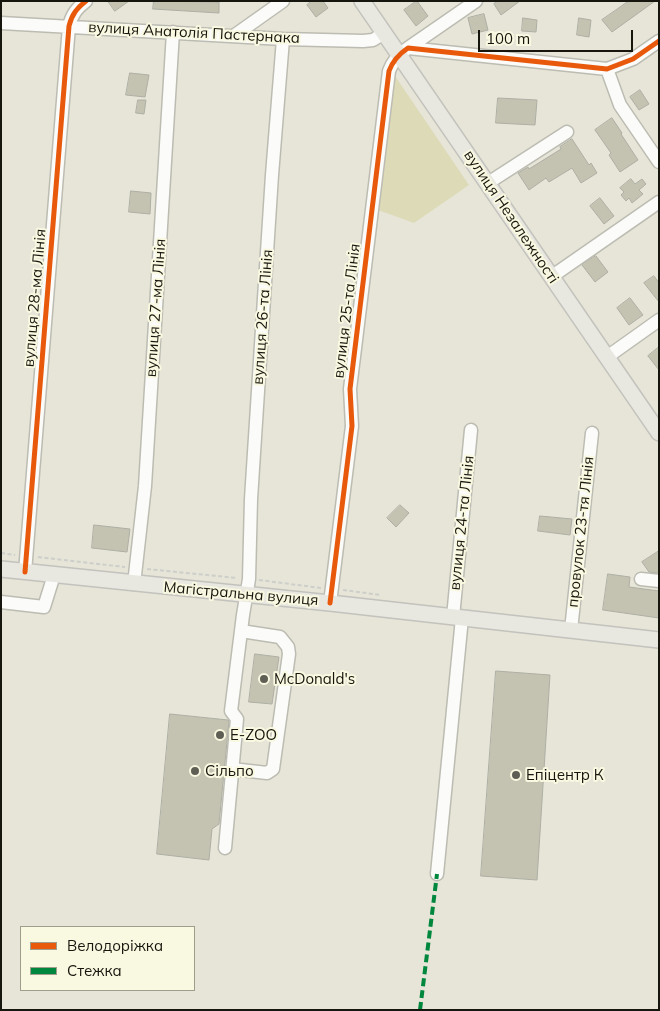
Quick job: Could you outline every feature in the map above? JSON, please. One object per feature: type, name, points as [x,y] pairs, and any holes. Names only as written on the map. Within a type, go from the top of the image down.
[{"type":"main road","name":"вулиця Незалежності","points":[[362,1],[384,33],[404,51],[488,183],[659,433]]},
{"type":"main road","name":"Магістральна вулиця","points":[[1,569],[246,595],[331,596],[457,618],[659,640]]},
{"type":"street","points":[[69,26],[71,16],[86,1]]},
{"type":"street","points":[[235,35],[284,1]]},
{"type":"street","points":[[404,51],[476,1]]},
{"type":"street","name":"вулиця Анатолія Пастернака","points":[[1,23],[282,39],[363,41],[373,40],[384,33]]},
{"type":"street","name":"вулиця 28-ма Лінія","points":[[25,572],[69,26]]},
{"type":"street","name":"вулиця 27-ма Лінія","points":[[134,584],[146,476],[173,32]]},
{"type":"street","name":"вулиця 26-та Лінія","points":[[224,848],[237,719],[232,711],[249,579],[251,499],[282,39]]},
{"type":"street","points":[[404,51],[607,69],[633,59],[659,41]]},
{"type":"street","name":"вулиця 25-та Лінія","points":[[331,596],[352,426],[350,389],[389,71],[391,65],[404,51]]},
{"type":"street","points":[[607,69],[620,105],[659,162]]},
{"type":"street","points":[[488,183],[567,132]]},
{"type":"street","points":[[551,277],[659,202]]},
{"type":"street","points":[[607,357],[659,320]]},
{"type":"street","name":"вулиця 24-та Лінія","points":[[437,874],[471,430]]},
{"type":"street","name":"провулок 23-тя Лінія","points":[[571,630],[592,434]]},
{"type":"street","points":[[1,602],[44,607],[54,575]]},
{"type":"street","points":[[640,579],[659,581]]},
{"type":"street","points":[[232,769],[266,773],[270,772],[274,765],[289,654],[288,647],[280,637],[241,632]]},
{"type":"path","points":[[1,553],[249,579],[331,596],[388,596]]},
{"type":"shaded area","points":[[393,73],[469,185],[414,223],[378,210]]},
{"type":"building","points":[[108,1],[129,1],[115,11]]},
{"type":"building","points":[[154,1],[219,2],[219,13],[153,9]]},
{"type":"building","points":[[312,1],[323,1],[328,8],[316,17],[307,5]]},
{"type":"building","points":[[417,1],[428,16],[416,26],[404,10]]},
{"type":"building","points":[[498,1],[520,1],[501,15],[494,4]]},
{"type":"building","points":[[629,1],[655,1],[612,32],[602,20]]},
{"type":"building","points":[[484,14],[488,30],[472,34],[468,18]]},
{"type":"building","points":[[523,18],[537,20],[536,32],[522,31]]},
{"type":"building","points":[[579,18],[591,20],[589,37],[577,35]]},
{"type":"building","points":[[130,73],[149,75],[145,97],[126,95]]},
{"type":"building","points":[[640,90],[649,104],[639,110],[630,97]]},
{"type":"building","points":[[498,98],[537,100],[535,125],[496,123]]},
{"type":"building","points":[[138,100],[146,100],[144,114],[136,113]]},
{"type":"building","points":[[612,118],[638,160],[620,172],[609,155],[611,153],[595,130]]},
{"type":"building","points":[[572,139],[589,165],[591,163],[597,173],[581,183],[572,168],[549,182],[546,178],[529,190],[518,173],[528,167],[529,169],[561,149],[560,147]]},
{"type":"building","points":[[631,179],[635,184],[642,179],[646,184],[639,190],[643,194],[632,203],[629,198],[626,201],[621,195],[624,192],[620,188]]},
{"type":"building","points":[[131,191],[151,193],[150,214],[129,212]]},
{"type":"building","points":[[600,198],[614,216],[604,224],[590,206]]},
{"type":"building","points":[[596,256],[608,272],[595,282],[582,265]]},
{"type":"building","points":[[654,276],[659,283],[659,302],[644,283]]},
{"type":"building","points":[[630,298],[643,315],[629,325],[617,308]]},
{"type":"building","points":[[659,347],[659,370],[648,356]]},
{"type":"building","points":[[400,505],[409,513],[396,527],[387,518]]},
{"type":"building","points":[[540,516],[572,519],[570,535],[538,531]]},
{"type":"building","points":[[94,525],[130,529],[127,552],[92,548]]},
{"type":"building","points":[[659,551],[659,573],[649,572],[642,562]]},
{"type":"building","points":[[608,574],[630,577],[629,587],[659,591],[659,618],[603,610]]},
{"type":"building","name":"McDonald's","points":[[255,654],[279,657],[272,704],[249,702]]},
{"type":"building","name":"Епіцентр К","points":[[496,671],[550,675],[537,880],[481,876]]},
{"type":"building","name":"Сільпо","points":[[170,714],[229,721],[219,824],[212,829],[209,860],[157,854]]},
{"type":"marked path","points":[[420,1010],[437,874]]},
{"type":"cycle path","points":[[25,572],[69,26],[75,12],[86,1]]},
{"type":"cycle path","points":[[330,603],[352,426],[350,389],[389,71],[392,64],[408,48],[607,69],[633,59],[659,41]]},
{"type":"place","name":"McDonald's","points":[[264,679]]},
{"type":"place","name":"E-ZOO","points":[[220,735]]},
{"type":"place","name":"Сільпо","points":[[195,771]]},
{"type":"place","name":"Епіцентр К","points":[[516,775]]}]
